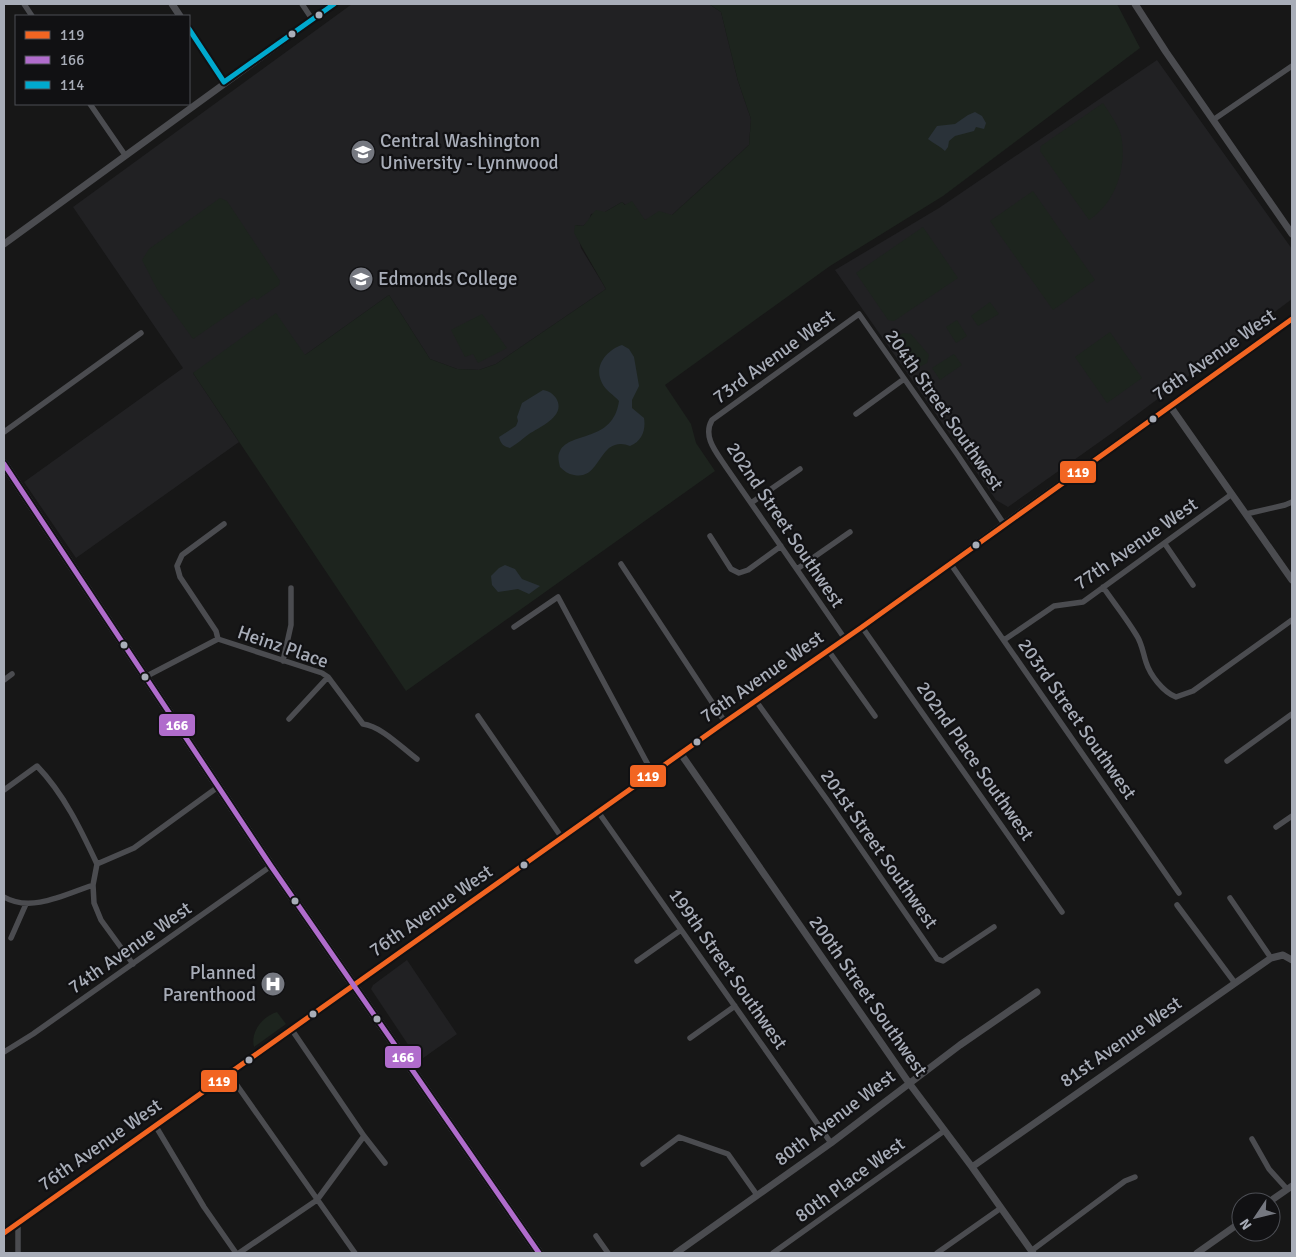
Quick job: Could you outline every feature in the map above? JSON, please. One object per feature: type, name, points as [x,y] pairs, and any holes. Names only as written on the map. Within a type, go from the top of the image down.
[{"type":"main road","points":[[4,464],[271,866],[539,1253]]},
{"type":"street","points":[[24,4],[31,15]]},
{"type":"street","points":[[172,4],[179,15]]},
{"type":"street","points":[[302,4],[312,19]]},
{"type":"street","points":[[4,244],[224,82],[334,4]]},
{"type":"street","points":[[1135,4],[1292,234]]},
{"type":"street","points":[[190,31],[224,82]]},
{"type":"street","points":[[1213,120],[1292,66]]},
{"type":"street","points":[[91,105],[125,155]]},
{"type":"street","name":"204th Street Southwest","points":[[859,314],[1004,524]]},
{"type":"street","name":"73rd Avenue West","points":[[709,425],[712,420],[859,314]]},
{"type":"street","name":"76th Avenue West","points":[[4,1233],[862,627],[1292,319]]},
{"type":"street","points":[[4,432],[141,333]]},
{"type":"street","points":[[856,414],[904,379]]},
{"type":"street","points":[[1170,406],[1291,577]]},
{"type":"street","name":"202nd Street Southwest","points":[[709,425],[710,442],[845,639]]},
{"type":"street","points":[[751,504],[800,469]]},
{"type":"street","name":"77th Avenue West","points":[[1004,640],[1054,606],[1083,602],[1232,494]]},
{"type":"street","points":[[1246,514],[1292,502]]},
{"type":"street","points":[[218,639],[216,631],[180,578],[177,566],[182,555],[224,524]]},
{"type":"street","points":[[797,569],[850,532]]},
{"type":"street","points":[[710,536],[731,569],[739,573],[748,570],[781,546]]},
{"type":"street","points":[[1165,544],[1193,585]]},
{"type":"street","name":"203rd Street Southwest","points":[[950,563],[1179,893]]},
{"type":"street","points":[[621,564],[725,722]]},
{"type":"street","points":[[284,661],[291,625],[291,588]]},
{"type":"street","points":[[1103,588],[1136,635],[1143,649],[1147,664],[1156,678],[1169,694],[1176,697],[1193,691],[1292,620]]},
{"type":"street","points":[[514,626],[558,598],[653,774]]},
{"type":"street","name":"202nd Place Southwest","points":[[862,627],[1062,912]]},
{"type":"street","name":"Heinz Place","points":[[146,677],[218,639],[322,673],[328,677],[363,724],[371,725],[380,730],[417,759]]},
{"type":"street","points":[[828,650],[875,716]]},
{"type":"street","points":[[4,680],[12,674]]},
{"type":"street","points":[[289,719],[328,677]]},
{"type":"street","name":"201st Street Southwest","points":[[756,701],[830,804],[937,960],[943,961],[994,927]]},
{"type":"street","points":[[1226,760],[1292,714]]},
{"type":"street","points":[[478,716],[562,838]]},
{"type":"street","name":"200th Street Southwest","points":[[681,754],[909,1083],[972,1167],[1032,1252]]},
{"type":"street","points":[[4,790],[37,766],[48,777],[80,827],[97,864],[93,885],[94,903],[101,920],[133,964]]},
{"type":"street","points":[[97,864],[134,848],[218,787]]},
{"type":"street","name":"199th Street Southwest","points":[[599,813],[831,1143]]},
{"type":"street","points":[[1276,827],[1292,816]]},
{"type":"street","name":"74th Avenue West","points":[[4,1052],[33,1034],[271,866]]},
{"type":"street","points":[[4,897],[26,904],[49,900],[93,885]]},
{"type":"street","points":[[1230,898],[1271,958],[1283,955],[1292,960]]},
{"type":"street","points":[[11,938],[26,904]]},
{"type":"street","points":[[1177,905],[1235,983]]},
{"type":"street","points":[[637,962],[682,930]]},
{"type":"street","name":"81st Avenue West","points":[[972,1167],[1271,958]]},
{"type":"street","name":"80th Avenue West","points":[[676,1253],[831,1143],[960,1045],[1037,992]]},
{"type":"street","points":[[690,1038],[735,1006]]},
{"type":"street","points":[[292,1030],[384,1163]]},
{"type":"street","points":[[229,1074],[355,1253]]},
{"type":"street","points":[[155,1125],[204,1207],[238,1253],[317,1200],[364,1136]]},
{"type":"street","name":"80th Place West","points":[[773,1253],[944,1131]]},
{"type":"street","points":[[643,1164],[679,1137],[728,1154],[758,1195]]},
{"type":"street","points":[[1252,1139],[1269,1170],[1290,1187]]},
{"type":"street","points":[[1032,1252],[1125,1181],[1136,1177]]},
{"type":"street","points":[[937,1253],[1001,1208]]},
{"type":"street","points":[[18,1223],[18,1253]]},
{"type":"street","points":[[1197,1253],[1231,1229]]},
{"type":"street","points":[[596,1236],[608,1253]]},
{"type":"shaded area","name":"Edmonds College","points":[[352,4],[709,4],[721,12],[738,81],[751,119],[749,145],[672,215],[645,220],[622,202],[605,212],[591,214],[589,221],[583,226],[575,225],[581,248],[606,289],[496,364],[479,370],[457,369],[430,359],[389,295],[305,355],[193,373],[239,442],[76,558],[24,482],[183,368],[73,207]]},
{"type":"shaded area","points":[[709,4],[1117,4],[1140,48],[943,196],[830,266],[665,385],[691,424],[696,443],[715,471],[406,691],[193,373],[276,313],[305,355],[389,295],[430,359],[457,369],[479,370],[496,364],[606,289],[574,233],[575,225],[583,226],[596,210],[605,212],[622,202],[625,205],[632,201],[645,220],[659,211],[672,215],[749,145],[751,119],[738,81],[721,12]]},
{"type":"shaded area","points":[[1157,60],[1292,249],[1292,299],[1112,433],[1008,507],[996,500],[835,270],[939,208]]},
{"type":"shaded area","points":[[1103,103],[1120,131],[1123,152],[1122,164],[1120,175],[1111,196],[1098,213],[1089,220],[1040,151],[1041,146]]},
{"type":"shaded area","points":[[975,112],[982,116],[986,123],[984,129],[976,127],[974,131],[955,136],[949,141],[945,151],[928,139],[937,126],[955,124]]},
{"type":"shaded area","points":[[1033,191],[1095,280],[1053,310],[990,221]]},
{"type":"shaded area","points":[[220,198],[227,201],[280,281],[279,285],[257,300],[254,297],[193,339],[157,289],[142,260],[149,249]]},
{"type":"shaded area","points":[[923,227],[958,278],[894,321],[888,320],[856,273]]},
{"type":"shaded area","points":[[990,302],[999,314],[978,326],[971,316]]},
{"type":"shaded area","points":[[482,314],[507,348],[478,363],[473,354],[465,357],[451,330]]},
{"type":"shaded area","points":[[957,320],[967,336],[956,343],[946,327]]},
{"type":"shaded area","points":[[1110,332],[1142,378],[1107,403],[1075,357]]},
{"type":"shaded area","points":[[903,333],[911,334],[929,355],[927,363],[919,367],[912,362],[895,339]]},
{"type":"shaded area","points":[[622,345],[629,349],[634,357],[639,386],[632,400],[632,408],[644,418],[642,435],[638,441],[630,446],[620,444],[609,448],[586,474],[570,474],[560,467],[558,457],[560,451],[565,445],[600,430],[609,424],[615,414],[619,401],[603,386],[599,371],[600,365],[607,355],[616,347]]},
{"type":"shaded area","points":[[954,354],[962,365],[940,380],[932,368]]},
{"type":"shaded area","points":[[543,390],[550,392],[556,398],[558,410],[555,415],[551,420],[510,448],[504,445],[499,437],[516,426],[522,403]]},
{"type":"shaded area","points":[[505,565],[515,569],[522,579],[540,586],[529,594],[518,589],[498,592],[492,585],[491,576]]},
{"type":"shaded area","points":[[407,960],[457,1034],[419,1061],[371,989],[373,985]]},
{"type":"shaded area","points":[[277,1012],[286,1024],[254,1047],[254,1036],[259,1025],[267,1017]]},
{"type":"transit line","name":"114","points":[[224,82],[334,4]]},
{"type":"transit line","name":"114","points":[[190,31],[224,82]]},
{"type":"transit line","name":"119","points":[[4,1233],[862,627],[1292,319]]},
{"type":"transit line","name":"166","points":[[4,464],[271,866],[539,1253]]},
{"type":"place","name":"Central Washington University - Lynnwood","points":[[363,152]]},
{"type":"place","name":"Edmonds College","points":[[361,279]]},
{"type":"place","name":"Planned Parenthood","points":[[273,984]]}]
